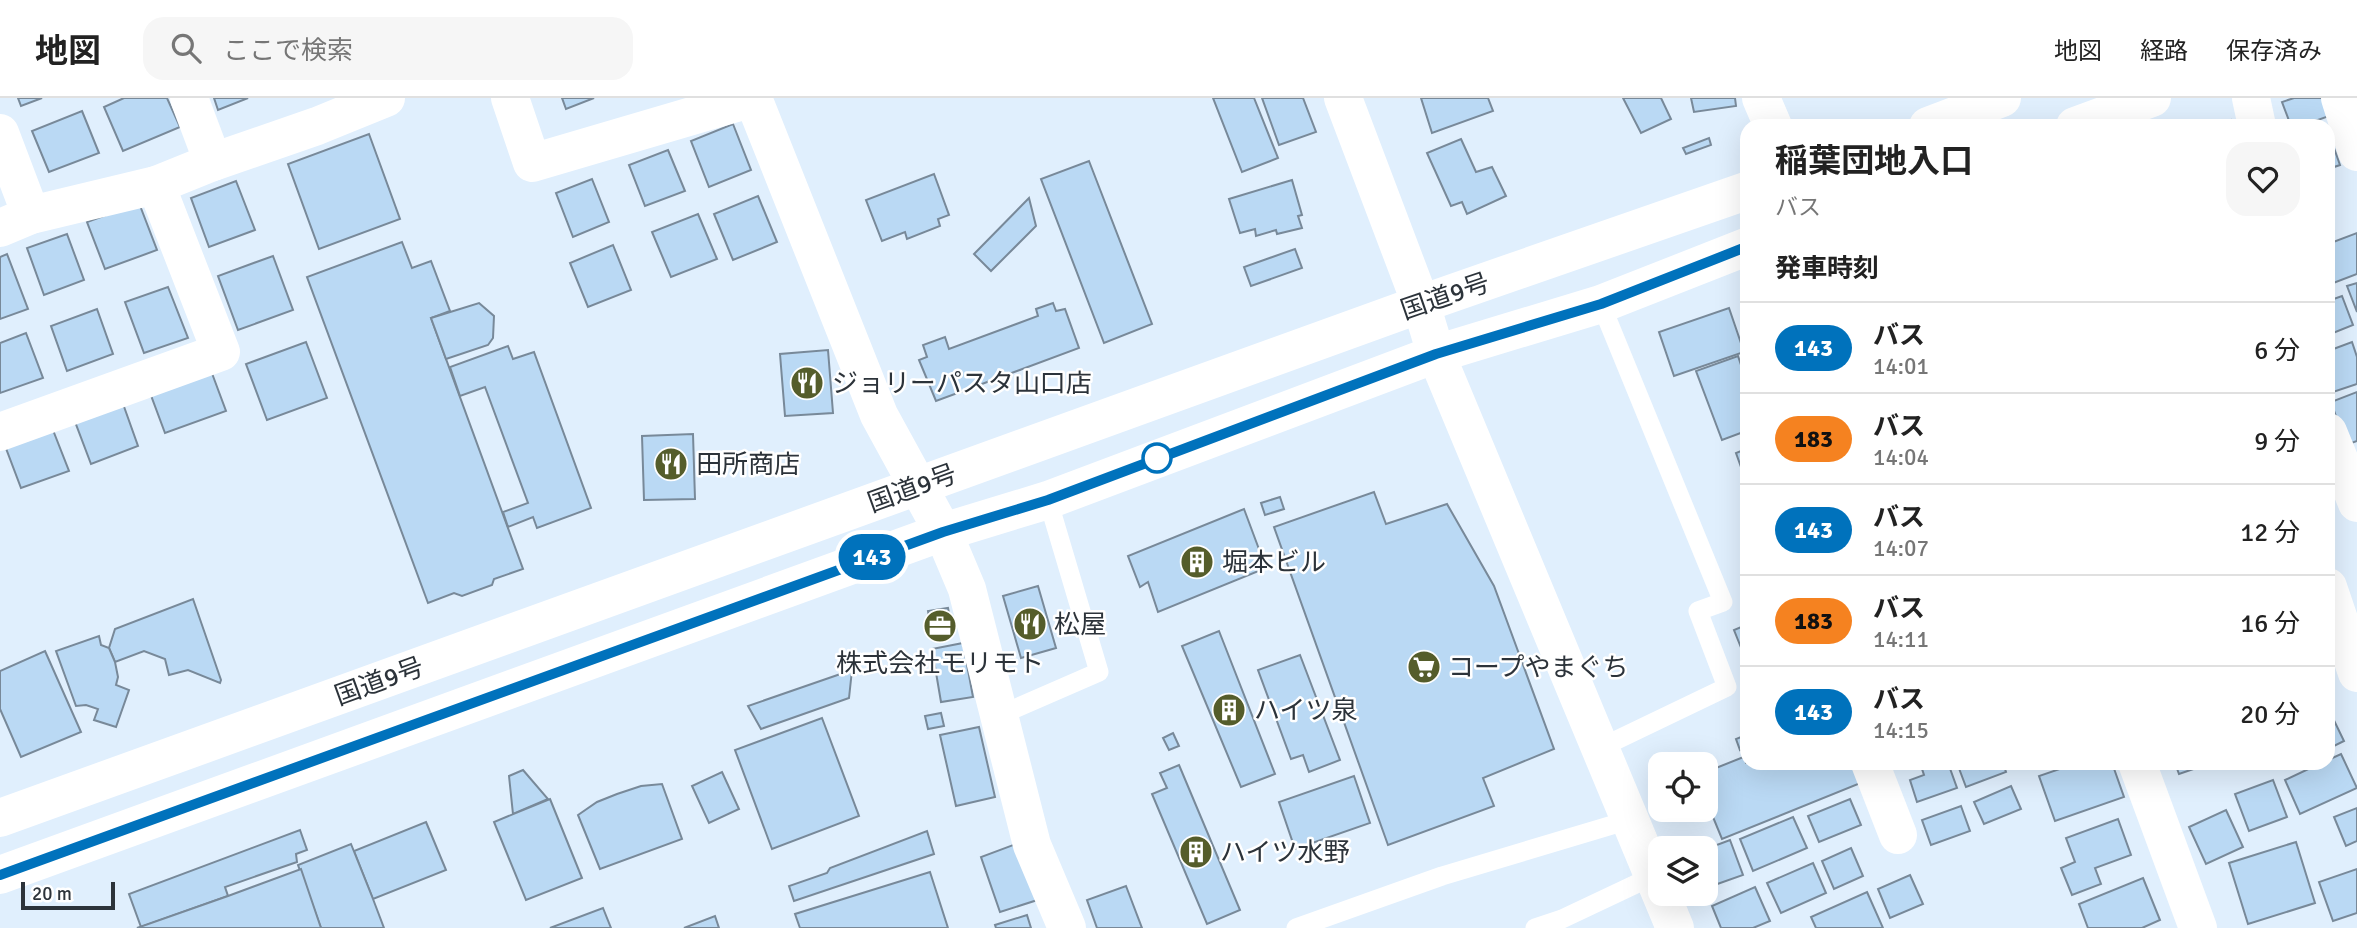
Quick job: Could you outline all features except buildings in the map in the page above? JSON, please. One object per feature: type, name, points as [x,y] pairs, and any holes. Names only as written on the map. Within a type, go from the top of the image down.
[{"type":"main road","points":[[189,98],[213,162]]},
{"type":"main road","points":[[0,133],[15,222],[156,185],[213,162],[312,112],[386,98]]},
{"type":"main road","points":[[510,98],[532,163],[753,98],[879,415],[943,532],[967,589],[1032,845],[1067,928]]},
{"type":"main road","points":[[1343,98],[1421,304],[1436,354],[1648,864]]},
{"type":"main road","points":[[1761,98],[1770,119]]},
{"type":"main road","points":[[1944,113],[2002,98]]},
{"type":"main road","points":[[2094,119],[2152,98]]},
{"type":"main road","points":[[2250,98],[2256,119]]},
{"type":"main road","points":[[2340,98],[2357,152]]},
{"type":"main road","points":[[0,432],[221,352],[156,185]]},
{"type":"main road","name":"国道9号","points":[[0,818],[1421,304],[1740,193]]},
{"type":"main road","name":"国道9号","points":[[0,875],[943,532],[1048,500],[1436,354],[1601,304],[1740,249]]},
{"type":"main road","points":[[2335,449],[2357,504],[2335,512]]},
{"type":"main road","points":[[2335,608],[2357,673]]},
{"type":"main road","points":[[1873,770],[1898,835]]},
{"type":"main road","points":[[2140,770],[2198,928]]},
{"type":"main road","points":[[1666,906],[1675,928]]},
{"type":"lane","points":[[1600,748],[1727,687],[1698,611],[1723,602],[1601,304]]},
{"type":"lane","points":[[998,716],[1099,672],[1048,500]]},
{"type":"lane","points":[[1296,928],[1442,876],[1629,820]]},
{"type":"lane","points":[[1535,928],[1562,919],[1648,878]]},
{"type":"bus line","name":"143","points":[[0,875],[943,532],[1048,500],[1436,354],[1601,304],[1740,249]]},
{"type":"place","name":"ジョリーパスタ山口店","points":[[807,383]]},
{"type":"place","name":"田所商店","points":[[671,464]]},
{"type":"place","name":"堀本ビル","points":[[1197,562]]},
{"type":"place","name":"松屋","points":[[1030,624]]},
{"type":"place","name":"株式会社モリモト","points":[[940,626]]},
{"type":"place","name":"コープやまぐち","points":[[1424,667]]},
{"type":"place","name":"ハイツ泉","points":[[1229,710]]},
{"type":"place","name":"ハイツ水野","points":[[1196,852]]}]
